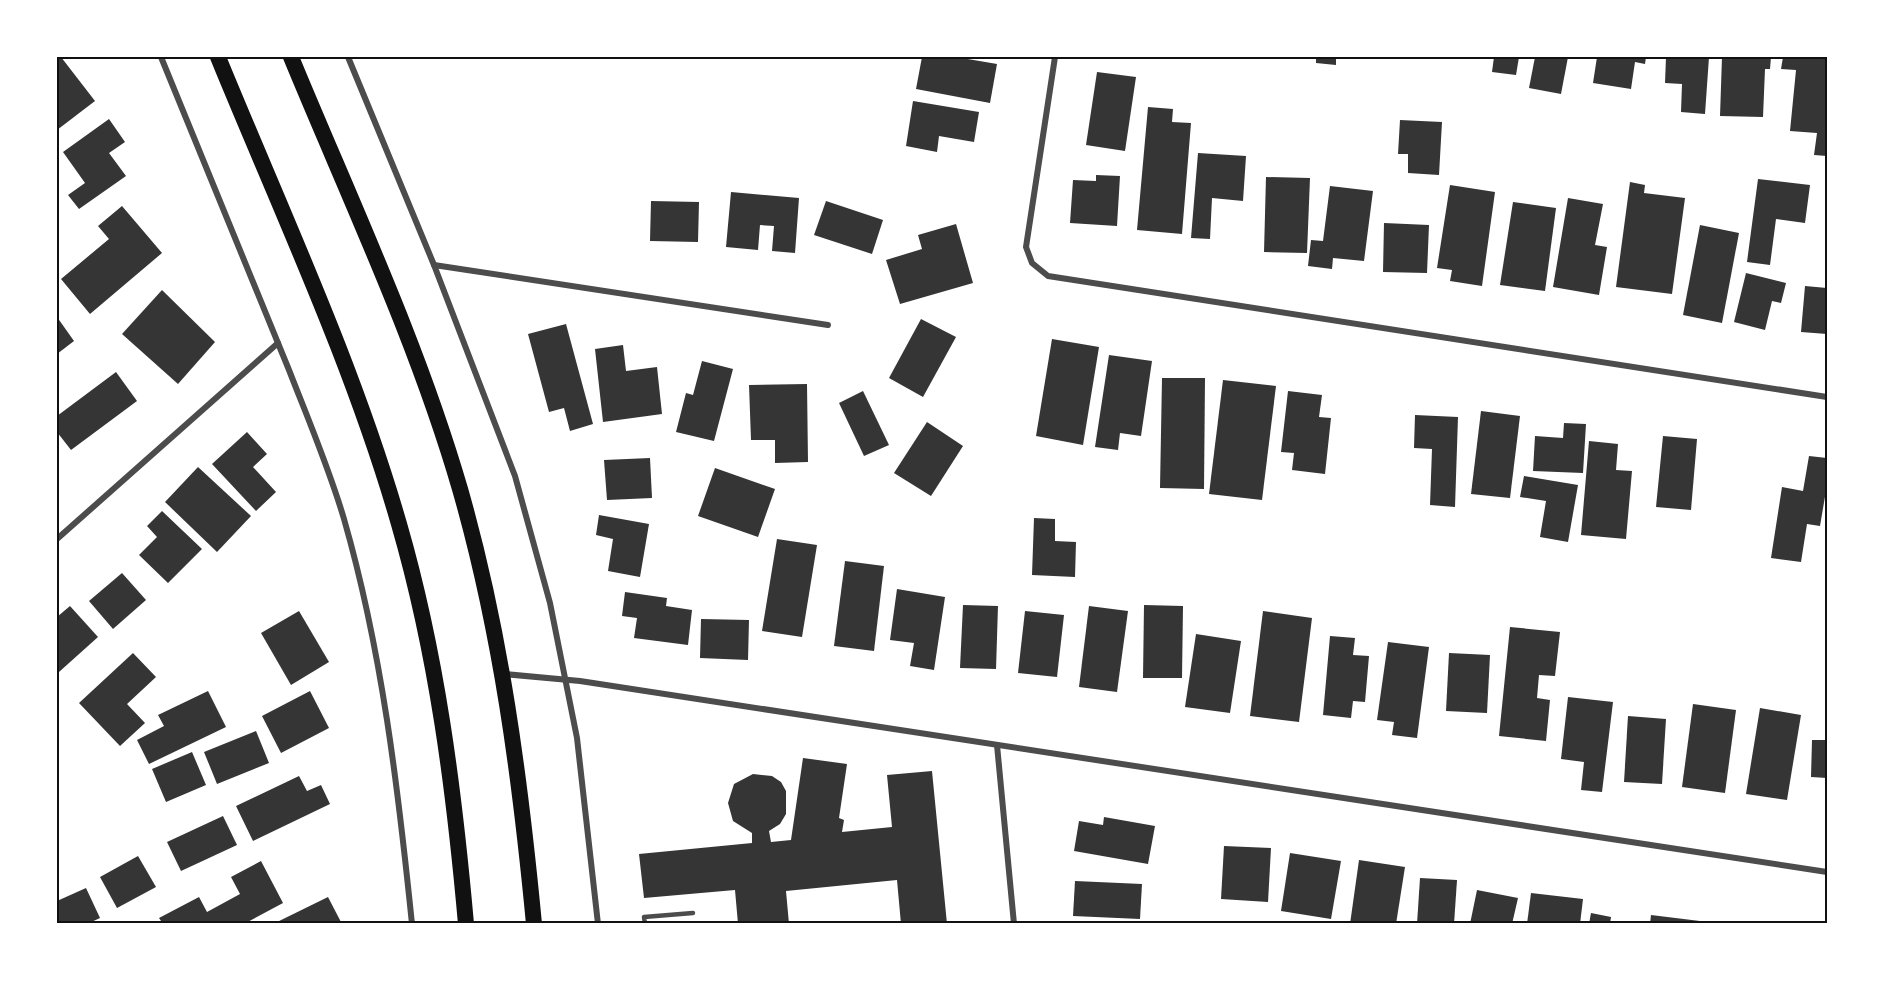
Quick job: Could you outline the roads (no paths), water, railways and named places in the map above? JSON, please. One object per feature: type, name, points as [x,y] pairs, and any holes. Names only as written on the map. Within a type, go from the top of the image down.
[{"type":"highway","points":[[218,57],[347,372],[400,525],[445,731],[466,924]]},
{"type":"highway","points":[[291,57],[396,310],[445,445],[470,529],[503,674],[522,808],[534,924]]},
{"type":"street","points":[[161,57],[278,343],[333,485],[368,613],[387,725],[412,924]]},
{"type":"street","points":[[348,57],[434,265],[515,476],[550,603],[579,746],[598,924]]},
{"type":"street","points":[[1055,57],[1026,247],[1032,263],[1048,276],[1084,284],[1827,397]]},
{"type":"street","points":[[434,265],[828,325]]},
{"type":"street","points":[[57,539],[278,343]]},
{"type":"street","points":[[503,674],[565,679],[1827,872]]},
{"type":"street","points":[[997,745],[1014,924]]},
{"type":"lane","points":[[645,924],[644,917],[693,913]]}]
